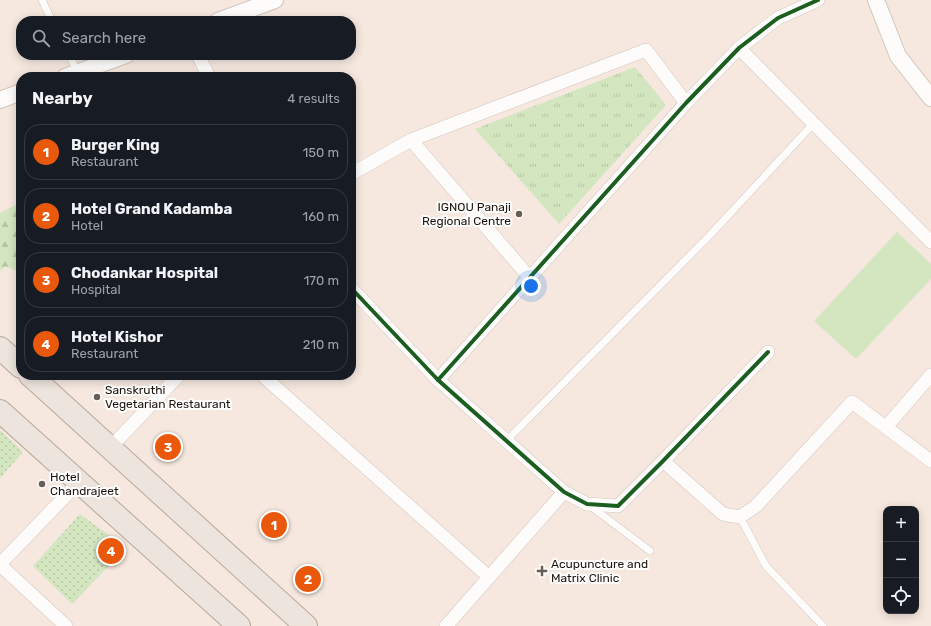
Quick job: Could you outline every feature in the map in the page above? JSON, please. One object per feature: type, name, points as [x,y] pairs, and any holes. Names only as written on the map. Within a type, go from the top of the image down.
[{"type":"highway","points":[[0,348],[16,362]]},
{"type":"highway","points":[[36,380],[306,626]]},
{"type":"highway","points":[[0,411],[239,626]]},
{"type":"street","points":[[232,16],[275,0]]},
{"type":"street","points":[[438,380],[686,103],[739,48],[778,18],[818,0]]},
{"type":"street","points":[[876,0],[898,56],[931,98]]},
{"type":"street","points":[[739,48],[812,124],[931,242]]},
{"type":"street","points":[[356,171],[411,140],[646,50],[686,103]]},
{"type":"street","points":[[80,72],[112,60]]},
{"type":"street","points":[[201,60],[207,72]]},
{"type":"street","points":[[0,100],[16,94]]},
{"type":"street","points":[[411,140],[530,278]]},
{"type":"street","points":[[356,293],[438,380],[564,492],[587,504],[618,506],[768,352]]},
{"type":"street","points":[[886,427],[931,375]]},
{"type":"street","points":[[111,447],[174,380]]},
{"type":"street","points":[[268,380],[489,577]]},
{"type":"street","points":[[663,461],[723,514],[740,517],[756,506],[852,402],[931,461]]},
{"type":"street","points":[[66,626],[0,564],[79,482]]},
{"type":"street","points":[[446,626],[564,492]]},
{"type":"lane","points":[[42,0],[50,16]]},
{"type":"lane","points":[[70,60],[72,72]]},
{"type":"lane","points":[[506,441],[711,234],[812,124]]},
{"type":"lane","points":[[587,504],[650,551]]},
{"type":"lane","points":[[740,517],[766,566],[823,626]]},
{"type":"green space","points":[[635,67],[666,105],[559,224],[475,129]]},
{"type":"green space","points":[[16,205],[16,271],[5,266],[0,271],[0,213]]},
{"type":"green space","points":[[897,232],[931,264],[931,279],[856,359],[814,321]]},
{"type":"green space","points":[[0,430],[23,452],[0,478]]},
{"type":"green space","points":[[80,514],[126,548],[72,604],[33,566]]},
{"type":"cycle path","points":[[438,380],[686,103],[739,48],[778,18],[818,0]]},
{"type":"cycle path","points":[[356,293],[438,380],[564,492],[587,504],[618,506],[768,352]]},
{"type":"place","name":"IGNOU Panaji Regional Centre","points":[[519,214]]},
{"type":"place","name":"Sanskruthi Vegetarian Restaurant","points":[[97,397]]},
{"type":"place","name":"Chodankar Hospital","points":[[168,447]]},
{"type":"place","name":"Hotel Chandrajeet","points":[[42,484]]},
{"type":"place","name":"Burger King","points":[[274,525]]},
{"type":"place","name":"Hotel Kishor","points":[[111,551]]},
{"type":"place","name":"Acupuncture and Matrix Clinic","points":[[542,571]]},
{"type":"place","name":"Hotel Grand Kadamba","points":[[308,579]]}]
